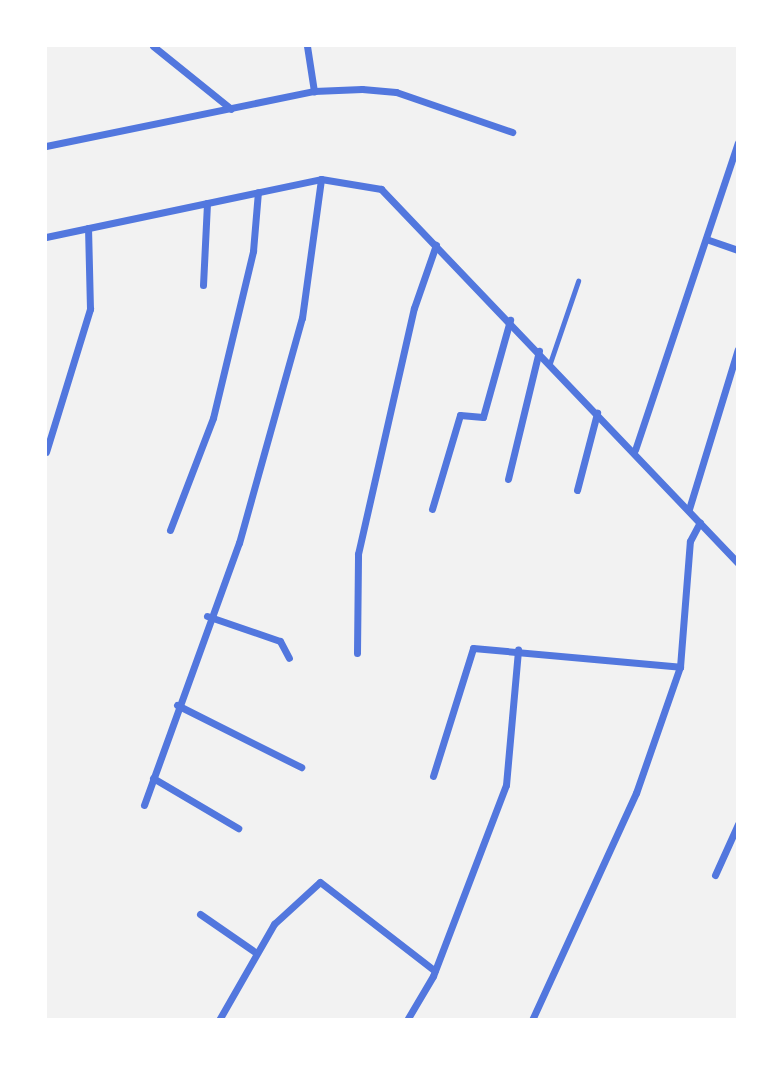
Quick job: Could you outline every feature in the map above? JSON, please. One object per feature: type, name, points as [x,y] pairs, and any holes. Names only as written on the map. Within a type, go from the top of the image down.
[{"type":"street","points":[[153,46],[231,109]]},
{"type":"street","points":[[307,46],[314,90]]},
{"type":"street","points":[[46,146],[314,90],[396,92],[512,132]]},
{"type":"street","points":[[635,450],[737,148]]},
{"type":"street","points":[[144,805],[208,616],[239,542],[302,318],[321,179]]},
{"type":"street","points":[[46,237],[321,179],[382,189],[635,450],[737,563]]},
{"type":"street","points":[[170,530],[213,418],[254,251],[258,192]]},
{"type":"street","points":[[203,285],[207,203]]},
{"type":"street","points":[[46,452],[89,309],[88,228]]},
{"type":"street","points":[[705,239],[737,250]]},
{"type":"street","points":[[357,653],[358,554],[414,308],[436,245]]},
{"type":"street","points":[[432,509],[460,415],[483,417],[510,320]]},
{"type":"street","points":[[689,509],[737,349]]},
{"type":"street","points":[[508,479],[539,351]]},
{"type":"street","points":[[577,490],[597,413]]},
{"type":"street","points":[[532,1020],[636,793],[680,667],[690,541],[700,522]]},
{"type":"street","points":[[208,616],[280,641],[289,657]]},
{"type":"street","points":[[433,776],[473,648],[518,650],[680,667]]},
{"type":"street","points":[[407,1020],[435,971],[506,785],[518,650]]},
{"type":"street","points":[[177,705],[301,767]]},
{"type":"street","points":[[153,778],[238,828]]},
{"type":"street","points":[[715,875],[737,824]]},
{"type":"street","points":[[219,1020],[274,924],[320,882],[435,971]]},
{"type":"street","points":[[200,915],[256,952]]},
{"type":"lane","points":[[550,363],[578,281]]}]
